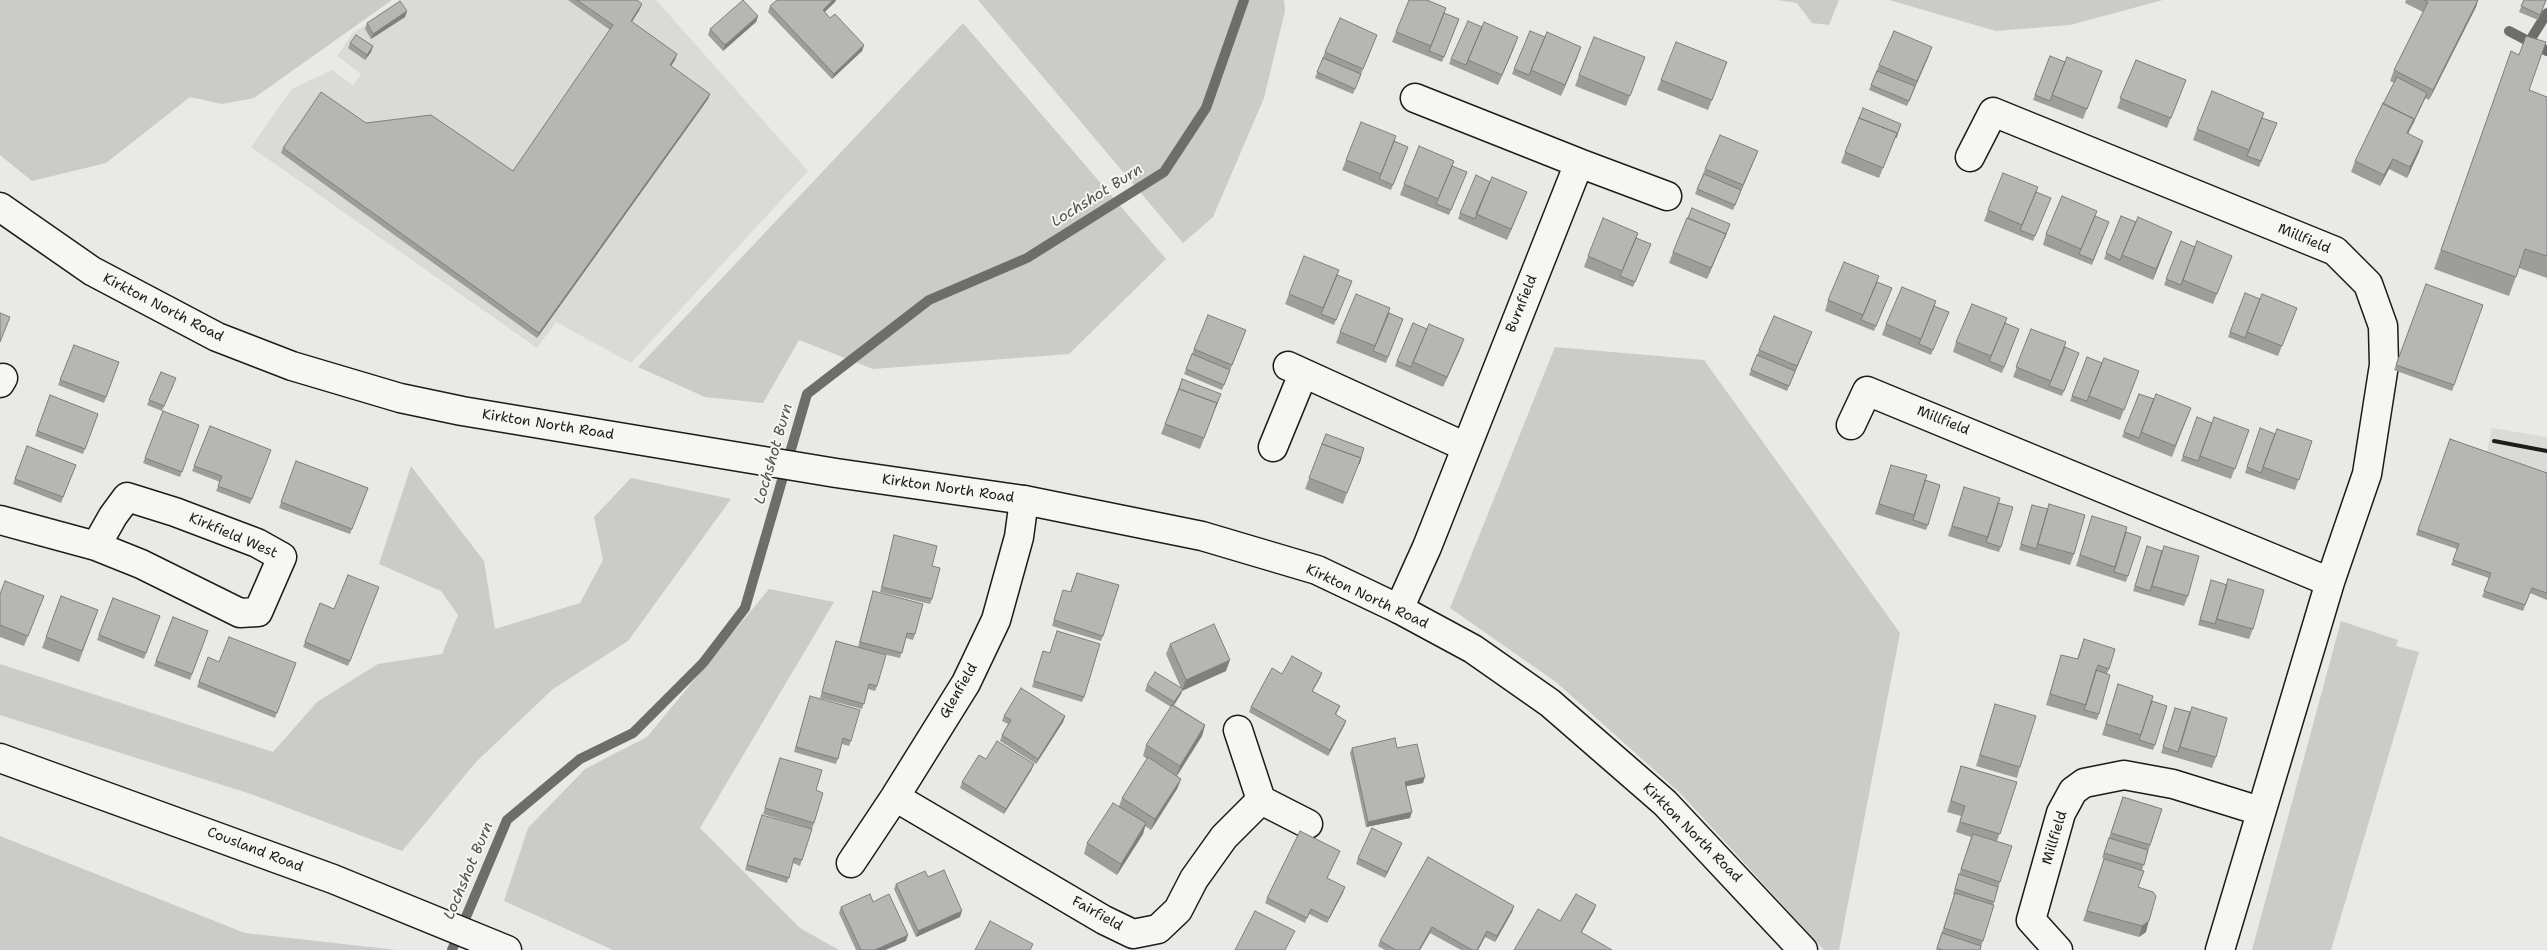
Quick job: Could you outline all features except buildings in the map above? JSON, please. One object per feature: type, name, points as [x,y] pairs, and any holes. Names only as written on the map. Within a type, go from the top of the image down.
[{"type":"street","points":[[1415,98],[1667,196]]},
{"type":"street","name":"Millfield","points":[[1970,157],[1992,112],[2335,251],[2368,284],[2383,326],[2384,364],[2367,474],[2330,582],[2220,950]]},
{"type":"street","name":"Burnfield","points":[[1399,609],[1427,547],[1579,163]]},
{"type":"street","name":"Kirkton North Road","points":[[0,207],[92,271],[217,337],[292,366],[400,398],[462,411],[836,473],[1024,500],[1212,539],[1317,570],[1399,609],[1473,649],[1550,703],[1665,803],[1803,950]]},
{"type":"street","points":[[1273,448],[1296,370],[1466,447]]},
{"type":"street","name":"Millfield","points":[[1851,425],[1867,391],[2330,582]]},
{"type":"street","name":"Kirkfield West","points":[[0,520],[96,546],[141,564],[240,613],[258,612],[282,557],[230,533],[175,512],[127,497],[96,546]]},
{"type":"street","name":"Glenfield","points":[[850,862],[895,797],[966,683],[996,620],[1019,537],[1024,500]]},
{"type":"street","points":[[1238,730],[1261,800],[1308,824]]},
{"type":"street","name":"Cousland Road","points":[[0,758],[333,879],[508,950]]},
{"type":"street","name":"Millfield","points":[[2058,950],[2031,920],[2060,813],[2073,791],[2084,783],[2124,776],[2173,784],[2260,811]]},
{"type":"street","name":"Fairfield","points":[[895,797],[1104,920],[1133,934],[1158,929],[1178,910],[1194,879],[1224,837],[1261,800]]},
{"type":"shaded area","points":[[0,0],[392,0],[254,98],[222,104],[190,97],[106,163],[32,181],[0,155]]},
{"type":"shaded area","points":[[402,0],[656,0],[808,171],[631,363],[556,322],[537,348],[251,147],[292,89],[332,70],[353,85],[361,74],[337,56],[352,34]]},
{"type":"shaded area","points":[[978,0],[1284,0],[1285,11],[1264,98],[1213,217],[1183,243]]},
{"type":"shaded area","points":[[1777,0],[1839,0],[1829,25],[1812,23],[1797,3]]},
{"type":"shaded area","points":[[1889,0],[2163,0],[2070,25],[1996,31]]},
{"type":"shaded area","points":[[963,23],[1166,259],[1069,354],[873,369],[799,340],[763,403],[705,397],[638,367]]},
{"type":"shaded area","points":[[1555,347],[1704,360],[1900,633],[1839,950],[1824,950],[1681,794],[1556,682],[1450,608]]},
{"type":"shaded area","points":[[2492,428],[2547,437],[2547,479],[2486,457]]},
{"type":"shaded area","points":[[411,466],[484,561],[495,629],[580,603],[603,560],[594,517],[631,478],[731,499],[628,641],[553,689],[476,762],[402,851],[251,794],[0,715],[0,664],[273,752],[317,702],[378,664],[442,654],[458,615],[441,591],[379,564]]},
{"type":"shaded area","points":[[769,589],[834,602],[700,828],[800,928],[839,950],[613,950],[504,901],[528,828],[585,769],[647,737]]},
{"type":"shaded area","points":[[2341,621],[2398,640],[2396,646],[2419,652],[2331,950],[2252,950]]},
{"type":"shaded area","points":[[0,836],[245,933],[397,950],[0,950]]},
{"type":"waterway","name":"Lochshot Burn","points":[[452,950],[507,820],[580,759],[633,733],[703,663],[745,608],[807,394],[929,300],[1027,258],[1164,172],[1206,108],[1244,0]]},
{"type":"waterway","points":[[2529,42],[2547,13]]},
{"type":"waterway","points":[[2509,31],[2547,51]]},
{"type":"railway","points":[[2494,441],[2547,451]]}]
